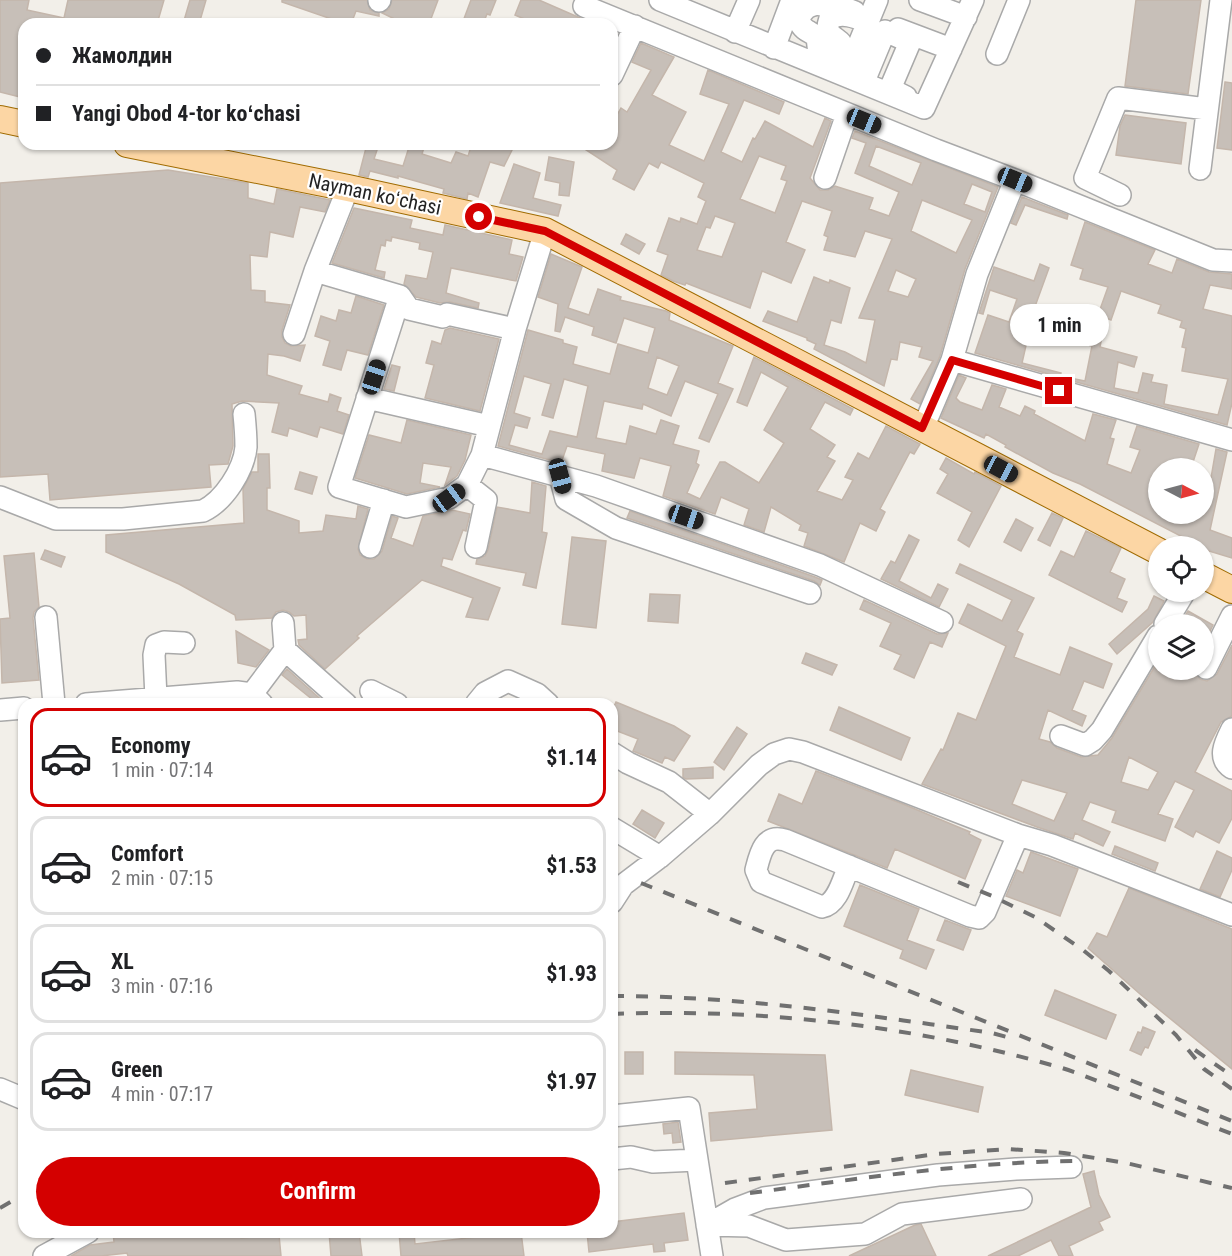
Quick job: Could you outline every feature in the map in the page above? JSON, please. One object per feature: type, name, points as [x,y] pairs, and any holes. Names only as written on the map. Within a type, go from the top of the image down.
[{"type":"main road","points":[[0,119],[18,123]]},
{"type":"main road","name":"Nayman koʻchasi","points":[[157,150],[348,188],[545,231],[1148,546]]},
{"type":"main road","points":[[1214,581],[1232,590]]},
{"type":"street","points":[[660,0],[706,9],[735,32],[774,48],[844,66],[866,78],[885,31],[910,42],[891,89],[910,99],[924,94],[969,8],[920,0]]},
{"type":"street","points":[[735,32],[748,0]]},
{"type":"street","points":[[774,48],[792,0]]},
{"type":"street","points":[[824,0],[871,13],[947,48]]},
{"type":"street","points":[[997,54],[1019,0]]},
{"type":"street","points":[[1200,170],[1221,0]]},
{"type":"street","points":[[581,2],[617,18]]},
{"type":"street","points":[[846,15],[815,4],[800,14],[800,22],[803,28],[817,37],[819,54],[824,60],[844,66],[924,108],[947,48]]},
{"type":"street","points":[[844,66],[871,13]]},
{"type":"street","points":[[844,66],[840,42],[829,34],[827,27],[830,18],[836,15],[871,13]]},
{"type":"street","points":[[618,18],[846,114],[1213,260],[1232,261]]},
{"type":"street","points":[[618,62],[635,26]]},
{"type":"street","points":[[1120,195],[1085,178],[1118,98],[1207,110]]},
{"type":"street","points":[[825,178],[846,114]]},
{"type":"street","points":[[922,428],[952,360],[977,274],[1015,180]]},
{"type":"street","points":[[294,334],[315,271],[348,188]]},
{"type":"street","points":[[400,296],[339,487],[406,507],[449,498],[467,485],[482,455],[515,329],[545,231]]},
{"type":"street","points":[[315,271],[400,296],[409,309],[515,329]]},
{"type":"street","points":[[952,360],[1232,440]]},
{"type":"street","points":[[367,398],[489,426]]},
{"type":"street","points":[[0,497],[57,519],[123,519],[203,511],[213,506],[222,496],[243,460],[246,447],[244,414]]},
{"type":"street","points":[[482,455],[596,486],[820,565],[942,622]]},
{"type":"street","points":[[560,476],[566,499],[616,528],[810,593]]},
{"type":"street","points":[[467,485],[486,500],[476,548]]},
{"type":"street","points":[[370,547],[384,500]]},
{"type":"street","points":[[1214,652],[1232,616]]},
{"type":"street","points":[[46,617],[53,698]]},
{"type":"street","points":[[258,698],[285,650],[283,623]]},
{"type":"street","points":[[156,698],[154,655],[156,645],[164,642],[184,643]]},
{"type":"street","points":[[285,650],[339,698]]},
{"type":"street","points":[[1061,736],[1085,745],[1093,740],[1102,730],[1148,653]]},
{"type":"street","points":[[481,698],[484,693],[508,681],[541,698]]},
{"type":"street","points":[[371,691],[385,698]]},
{"type":"street","points":[[168,698],[237,692],[254,698]]},
{"type":"street","points":[[0,710],[18,708]]},
{"type":"street","points":[[1232,729],[1223,752],[1224,760],[1232,768]]},
{"type":"street","points":[[618,893],[623,885],[660,858],[710,814],[759,765],[774,754],[789,749],[803,752],[1018,835],[1052,844],[1232,915]]},
{"type":"street","points":[[618,757],[669,782],[710,814]]},
{"type":"street","points":[[618,832],[660,858]]},
{"type":"street","points":[[849,866],[979,918],[985,912],[1018,835]]},
{"type":"street","points":[[0,1089],[18,1096]]},
{"type":"street","points":[[618,1115],[689,1108],[712,1256]]},
{"type":"street","points":[[618,1158],[631,1157],[653,1162],[697,1160]]},
{"type":"street","points":[[707,1226],[735,1209],[764,1198],[938,1175],[1071,1167]]},
{"type":"street","points":[[707,1226],[749,1226],[786,1240],[865,1234],[902,1214],[1021,1199]]},
{"type":"street","points":[[44,1256],[77,1238]]},
{"type":"building","points":[[0,0],[29,0],[27,10],[64,18],[18,18],[18,96],[0,92]]},
{"type":"building","points":[[68,0],[164,0],[159,18],[64,18]]},
{"type":"building","points":[[190,0],[206,0],[201,18],[185,18]]},
{"type":"building","points":[[282,0],[367,0],[370,10],[379,13],[379,16],[356,11],[353,18],[329,18],[282,2]]},
{"type":"building","points":[[392,0],[438,0],[431,18],[392,18],[382,13],[389,9]]},
{"type":"building","points":[[471,0],[496,0],[490,15],[487,14],[485,18],[464,18]]},
{"type":"building","points":[[521,0],[539,0],[580,18],[522,18],[515,15]]},
{"type":"building","points":[[1136,0],[1201,0],[1188,94],[1125,86]]},
{"type":"building","points":[[641,43],[674,57],[652,95],[686,112],[669,145],[704,161],[729,104],[700,94],[708,70],[784,102],[779,114],[744,100],[721,152],[742,162],[753,138],[755,139],[765,121],[813,147],[825,118],[831,121],[810,178],[820,190],[828,190],[835,186],[873,198],[869,209],[889,216],[899,192],[855,173],[866,143],[852,138],[855,131],[998,187],[965,269],[940,356],[920,404],[911,399],[933,361],[919,357],[922,347],[900,342],[897,360],[891,359],[884,386],[814,349],[816,344],[807,338],[763,321],[768,311],[797,322],[814,277],[829,283],[830,280],[850,288],[841,323],[831,320],[824,345],[845,352],[866,363],[875,320],[859,318],[892,239],[865,231],[855,257],[824,250],[828,237],[824,235],[832,211],[802,201],[786,242],[805,250],[791,283],[762,271],[750,308],[661,275],[668,255],[657,251],[669,218],[680,222],[681,218],[697,224],[706,201],[698,197],[704,183],[661,162],[658,168],[649,163],[634,190],[613,179],[617,170],[586,150],[618,150],[618,113],[621,108],[627,112],[651,70],[632,62]],"holes":[[[876,146],[921,163],[912,185],[869,166]],[[759,156],[786,166],[781,179],[787,181],[775,213],[740,199]],[[972,184],[992,192],[985,212],[964,204]],[[922,200],[972,220],[956,253],[911,231]],[[715,216],[735,223],[722,257],[697,250],[706,227],[710,228]],[[896,270],[916,279],[908,297],[888,291]]]},
{"type":"building","points":[[1225,82],[1232,83],[1232,150],[1217,148]]},
{"type":"building","points":[[1125,115],[1186,123],[1181,164],[1116,155],[1120,126]]},
{"type":"building","points":[[365,150],[377,150],[374,159],[403,166],[408,150],[423,150],[422,154],[451,163],[456,152],[468,156],[470,150],[512,150],[504,166],[490,162],[478,197],[468,193],[467,199],[443,193],[444,189],[398,176],[398,178],[370,171],[368,177],[359,175]]},
{"type":"building","points":[[549,157],[574,162],[569,196],[559,195],[560,183],[545,180]]},
{"type":"building","points":[[514,164],[540,173],[533,198],[561,205],[558,216],[500,203]]},
{"type":"building","points":[[168,170],[248,183],[248,198],[274,204],[277,189],[330,200],[325,212],[300,207],[293,237],[270,232],[267,257],[250,255],[251,290],[265,291],[265,302],[290,305],[282,337],[285,343],[291,346],[305,345],[300,361],[268,354],[267,375],[302,386],[299,394],[328,402],[330,394],[341,398],[337,411],[349,415],[343,434],[320,427],[317,437],[289,428],[287,436],[272,432],[279,403],[242,401],[232,404],[233,446],[228,464],[209,465],[211,487],[50,500],[48,474],[0,477],[0,183]]},
{"type":"building","points":[[1022,197],[1068,215],[1067,219],[1025,205],[1016,225],[1011,223]]},
{"type":"building","points":[[354,208],[412,220],[410,228],[443,235],[445,225],[512,240],[509,254],[523,257],[516,281],[451,268],[446,293],[479,303],[478,308],[416,297],[404,284],[406,275],[427,279],[433,252],[419,249],[420,243],[392,237],[391,241],[386,240],[385,246],[381,245],[375,270],[385,272],[384,278],[332,263]]},
{"type":"building","points":[[1085,222],[1155,250],[1148,264],[1172,273],[1177,259],[1209,272],[1232,274],[1232,289],[1210,285],[1203,309],[1232,316],[1232,403],[1227,425],[975,353],[988,315],[1009,322],[1017,299],[990,290],[983,314],[979,313],[994,267],[1034,281],[1040,264],[1049,268],[1025,327],[1030,328],[1022,363],[1061,373],[1060,376],[1085,381],[1092,346],[1069,341],[1073,318],[1104,325],[1100,347],[1137,357],[1134,367],[1118,362],[1114,388],[1138,393],[1143,373],[1153,375],[1151,382],[1167,385],[1164,404],[1218,415],[1228,379],[1182,371],[1186,348],[1182,347],[1186,329],[1180,327],[1182,321],[1158,313],[1161,305],[1121,291],[1111,320],[1098,315],[1108,287],[1080,279],[1083,269],[1071,265]]},
{"type":"building","points":[[626,234],[645,244],[639,254],[621,244]]},
{"type":"building","points":[[551,254],[582,267],[568,308],[589,315],[598,289],[621,297],[620,300],[666,311],[670,313],[669,320],[733,346],[718,383],[733,389],[709,442],[699,438],[718,394],[685,381],[671,416],[643,404],[642,409],[604,401],[596,438],[626,444],[630,426],[656,434],[661,420],[679,426],[673,444],[699,451],[696,463],[699,465],[687,493],[700,499],[720,462],[725,462],[759,483],[784,443],[764,430],[788,387],[761,372],[747,406],[737,402],[754,357],[853,409],[850,415],[825,402],[810,429],[835,445],[827,457],[835,461],[817,491],[842,500],[853,480],[845,477],[858,453],[869,459],[886,426],[920,444],[914,454],[910,452],[880,509],[885,512],[876,531],[860,523],[844,562],[804,546],[808,533],[799,530],[801,525],[771,507],[764,532],[744,525],[749,509],[721,497],[715,514],[663,496],[671,466],[640,458],[634,478],[602,471],[605,454],[567,446],[561,463],[498,446],[528,330],[563,340],[563,343],[577,347],[573,364],[610,374],[618,344],[648,353],[655,328],[624,318],[616,343],[592,335],[594,327],[565,317],[560,332],[555,331],[558,304],[538,297]],"holes":[[[657,357],[679,366],[667,395],[648,388]],[[524,376],[551,384],[542,415],[553,418],[564,379],[588,386],[577,437],[550,431],[542,454],[509,445],[515,425],[527,428],[530,418],[514,413]]]},
{"type":"building","points":[[356,296],[384,305],[368,355],[347,350],[341,370],[323,365],[330,341],[315,336],[321,316],[336,321],[339,310],[351,313]]},
{"type":"building","points":[[450,328],[499,339],[480,411],[425,398],[434,365],[426,363],[432,341],[441,344],[445,330]]},
{"type":"building","points":[[392,365],[400,367],[394,391],[384,389]]},
{"type":"building","points":[[959,375],[966,378],[956,398],[960,402],[982,410],[992,385],[1006,389],[999,407],[1020,416],[1025,406],[1035,411],[1034,414],[1085,441],[1093,414],[1116,420],[1110,438],[1114,439],[1107,464],[1131,473],[1140,450],[1130,447],[1137,426],[1199,444],[1194,458],[1148,458],[1148,519],[1080,484],[1053,473],[986,434],[984,438],[941,418]]},
{"type":"building","points":[[407,420],[471,435],[465,460],[457,476],[445,485],[451,467],[423,463],[420,483],[440,487],[407,494],[355,478],[369,435],[401,443]]},
{"type":"building","points":[[1216,449],[1227,452],[1214,512]]},
{"type":"building","points":[[258,454],[269,454],[270,488],[267,488],[267,510],[299,521],[299,533],[323,531],[326,515],[356,519],[358,506],[368,509],[358,549],[360,555],[367,559],[374,559],[382,551],[392,516],[398,518],[391,538],[413,546],[423,516],[452,510],[470,514],[466,531],[463,530],[452,560],[443,558],[441,566],[500,588],[488,620],[466,617],[473,598],[422,580],[357,636],[359,638],[325,669],[299,645],[298,640],[307,639],[306,615],[294,616],[283,610],[276,612],[272,618],[236,620],[235,615],[179,584],[106,552],[106,535],[244,523],[243,489],[252,472],[258,472]]},
{"type":"building","points":[[946,458],[1001,486],[969,547],[958,540],[972,512],[937,493],[948,474],[940,469]]},
{"type":"building","points":[[300,472],[317,477],[312,494],[295,489]]},
{"type":"building","points":[[532,482],[546,486],[542,532],[547,533],[536,588],[523,585],[526,573],[476,564],[477,559],[485,556],[488,550],[497,507],[530,513]]},
{"type":"building","points":[[630,511],[822,580],[820,585],[814,581],[627,518]]},
{"type":"building","points":[[1052,513],[1063,518],[1050,546],[1038,540]]},
{"type":"building","points":[[1016,519],[1033,528],[1021,551],[1004,542]]},
{"type":"building","points":[[1157,524],[1211,524],[1210,530],[1232,538],[1232,558],[1214,552],[1214,536],[1181,536]]},
{"type":"building","points":[[1086,531],[1121,548],[1110,572],[1125,579],[1117,598],[1127,602],[1122,612],[1049,575],[1061,551],[1074,557]]},
{"type":"building","points":[[909,535],[919,540],[899,581],[931,598],[938,584],[948,589],[939,607],[881,579],[891,561],[895,563]]},
{"type":"building","points":[[572,537],[606,541],[596,628],[562,624]]},
{"type":"building","points":[[45,550],[65,557],[61,567],[41,559]]},
{"type":"building","points":[[34,553],[39,607],[34,612],[33,618],[39,680],[2,683],[0,619],[10,618],[4,556]]},
{"type":"building","points":[[960,564],[1034,598],[1017,631],[1023,634],[1014,657],[1060,675],[1070,647],[1112,664],[1103,688],[1084,681],[1072,710],[1086,716],[1082,726],[1048,710],[1039,739],[1081,757],[1098,755],[1112,738],[1148,678],[1148,680],[1214,680],[1232,645],[1232,716],[1221,722],[1195,772],[1232,791],[1232,818],[1219,843],[1196,831],[1193,837],[1175,827],[1194,790],[1175,781],[1158,814],[1173,819],[1165,841],[1112,822],[1116,811],[1090,802],[1082,820],[1110,832],[1103,846],[1075,833],[1073,839],[1037,827],[922,784],[941,749],[943,750],[958,713],[976,720],[1006,646],[959,623],[968,604],[1002,621],[1012,600],[956,573]],"holes":[[[1129,757],[1158,772],[1148,790],[1121,782]],[[1022,780],[1067,793],[1054,821],[1012,804]]]},
{"type":"building","points":[[650,594],[680,595],[678,623],[648,621]]},
{"type":"building","points":[[864,600],[937,634],[948,633],[942,647],[930,642],[914,678],[894,669],[901,655],[880,646],[891,623],[860,609]]},
{"type":"building","points":[[1151,602],[1163,602],[1157,614],[1148,614],[1148,626],[1117,654],[1109,644],[1148,609]]},
{"type":"building","points":[[236,631],[269,650],[256,667],[238,663]]},
{"type":"building","points":[[806,653],[837,665],[832,675],[802,663]]},
{"type":"building","points":[[287,669],[319,698],[311,698],[282,675]]},
{"type":"building","points":[[618,703],[674,726],[690,736],[674,761],[665,757],[662,763],[633,751],[638,739],[618,731]]},
{"type":"building","points":[[839,707],[910,738],[901,760],[830,730]]},
{"type":"building","points":[[737,727],[747,734],[724,770],[714,762]]},
{"type":"building","points":[[713,767],[713,778],[686,779],[683,777],[683,769]]},
{"type":"building","points":[[816,771],[970,832],[969,834],[981,840],[965,879],[895,849],[887,868],[768,821],[779,794],[802,804]]},
{"type":"building","points":[[642,810],[664,823],[655,838],[633,824]]},
{"type":"building","points":[[1115,846],[1158,863],[1155,871],[1112,854]]},
{"type":"building","points":[[1217,851],[1232,858],[1232,870],[1220,897],[1200,889]]},
{"type":"building","points":[[1031,852],[1078,869],[1060,916],[1006,896],[1017,870],[1023,873]]},
{"type":"building","points":[[860,885],[919,909],[907,940],[934,950],[926,969],[900,958],[903,950],[844,926]]},
{"type":"building","points":[[1129,888],[1232,929],[1232,1069],[1088,948],[1097,933],[1107,937]]},
{"type":"building","points":[[945,920],[971,930],[963,950],[937,940]]},
{"type":"building","points":[[1055,990],[1116,1015],[1106,1039],[1045,1015]]},
{"type":"building","points":[[1143,1027],[1155,1032],[1148,1048],[1145,1047],[1141,1055],[1130,1050],[1138,1032],[1141,1033]]},
{"type":"building","points":[[625,1052],[643,1052],[643,1074],[625,1074]]},
{"type":"building","points":[[675,1052],[825,1055],[832,1130],[711,1141],[709,1113],[757,1109],[754,1075],[675,1074]]},
{"type":"building","points":[[911,1070],[983,1087],[978,1112],[905,1095]]},
{"type":"building","points":[[678,1122],[681,1142],[673,1143],[672,1133],[664,1134],[663,1124]]},
{"type":"building","points":[[1094,1171],[1099,1195],[1110,1217],[1099,1222],[1103,1230],[1069,1246],[1073,1256],[1059,1256],[1051,1240],[1018,1256],[988,1256],[1091,1207],[1083,1174]]},
{"type":"building","points":[[684,1213],[688,1240],[664,1243],[665,1251],[654,1252],[653,1244],[589,1252],[588,1238],[618,1238],[618,1221]]},
{"type":"building","points":[[921,1224],[936,1256],[849,1256],[915,1225]]},
{"type":"building","points":[[114,1238],[279,1238],[281,1256],[128,1256],[127,1253],[71,1256],[90,1245],[114,1242]]},
{"type":"building","points":[[330,1238],[360,1238],[362,1256],[331,1256]]},
{"type":"building","points":[[400,1238],[414,1238],[415,1244],[468,1238],[522,1238],[524,1256],[401,1256]]},
{"type":"railway","points":[[958,882],[1035,917],[1083,950],[1109,971],[1176,1035],[1204,1069],[1232,1089]]},
{"type":"railway","points":[[641,883],[1232,1121]]},
{"type":"railway","points":[[618,996],[708,999],[803,1008],[992,1033],[1007,1037]]},
{"type":"railway","points":[[618,1014],[726,1014],[783,1017],[896,1031],[952,1041],[1069,1070],[1232,1134]]},
{"type":"railway","points":[[1195,1050],[1232,1076]]},
{"type":"railway","points":[[725,1183],[937,1154],[1009,1149],[1064,1153],[1126,1163],[1232,1188]]},
{"type":"railway","points":[[750,1193],[993,1164],[1075,1161]]},
{"type":"railway","points":[[0,1208],[18,1198]]},
{"type":"route","points":[[479,217],[545,231],[922,428],[952,360],[1059,391]]}]
